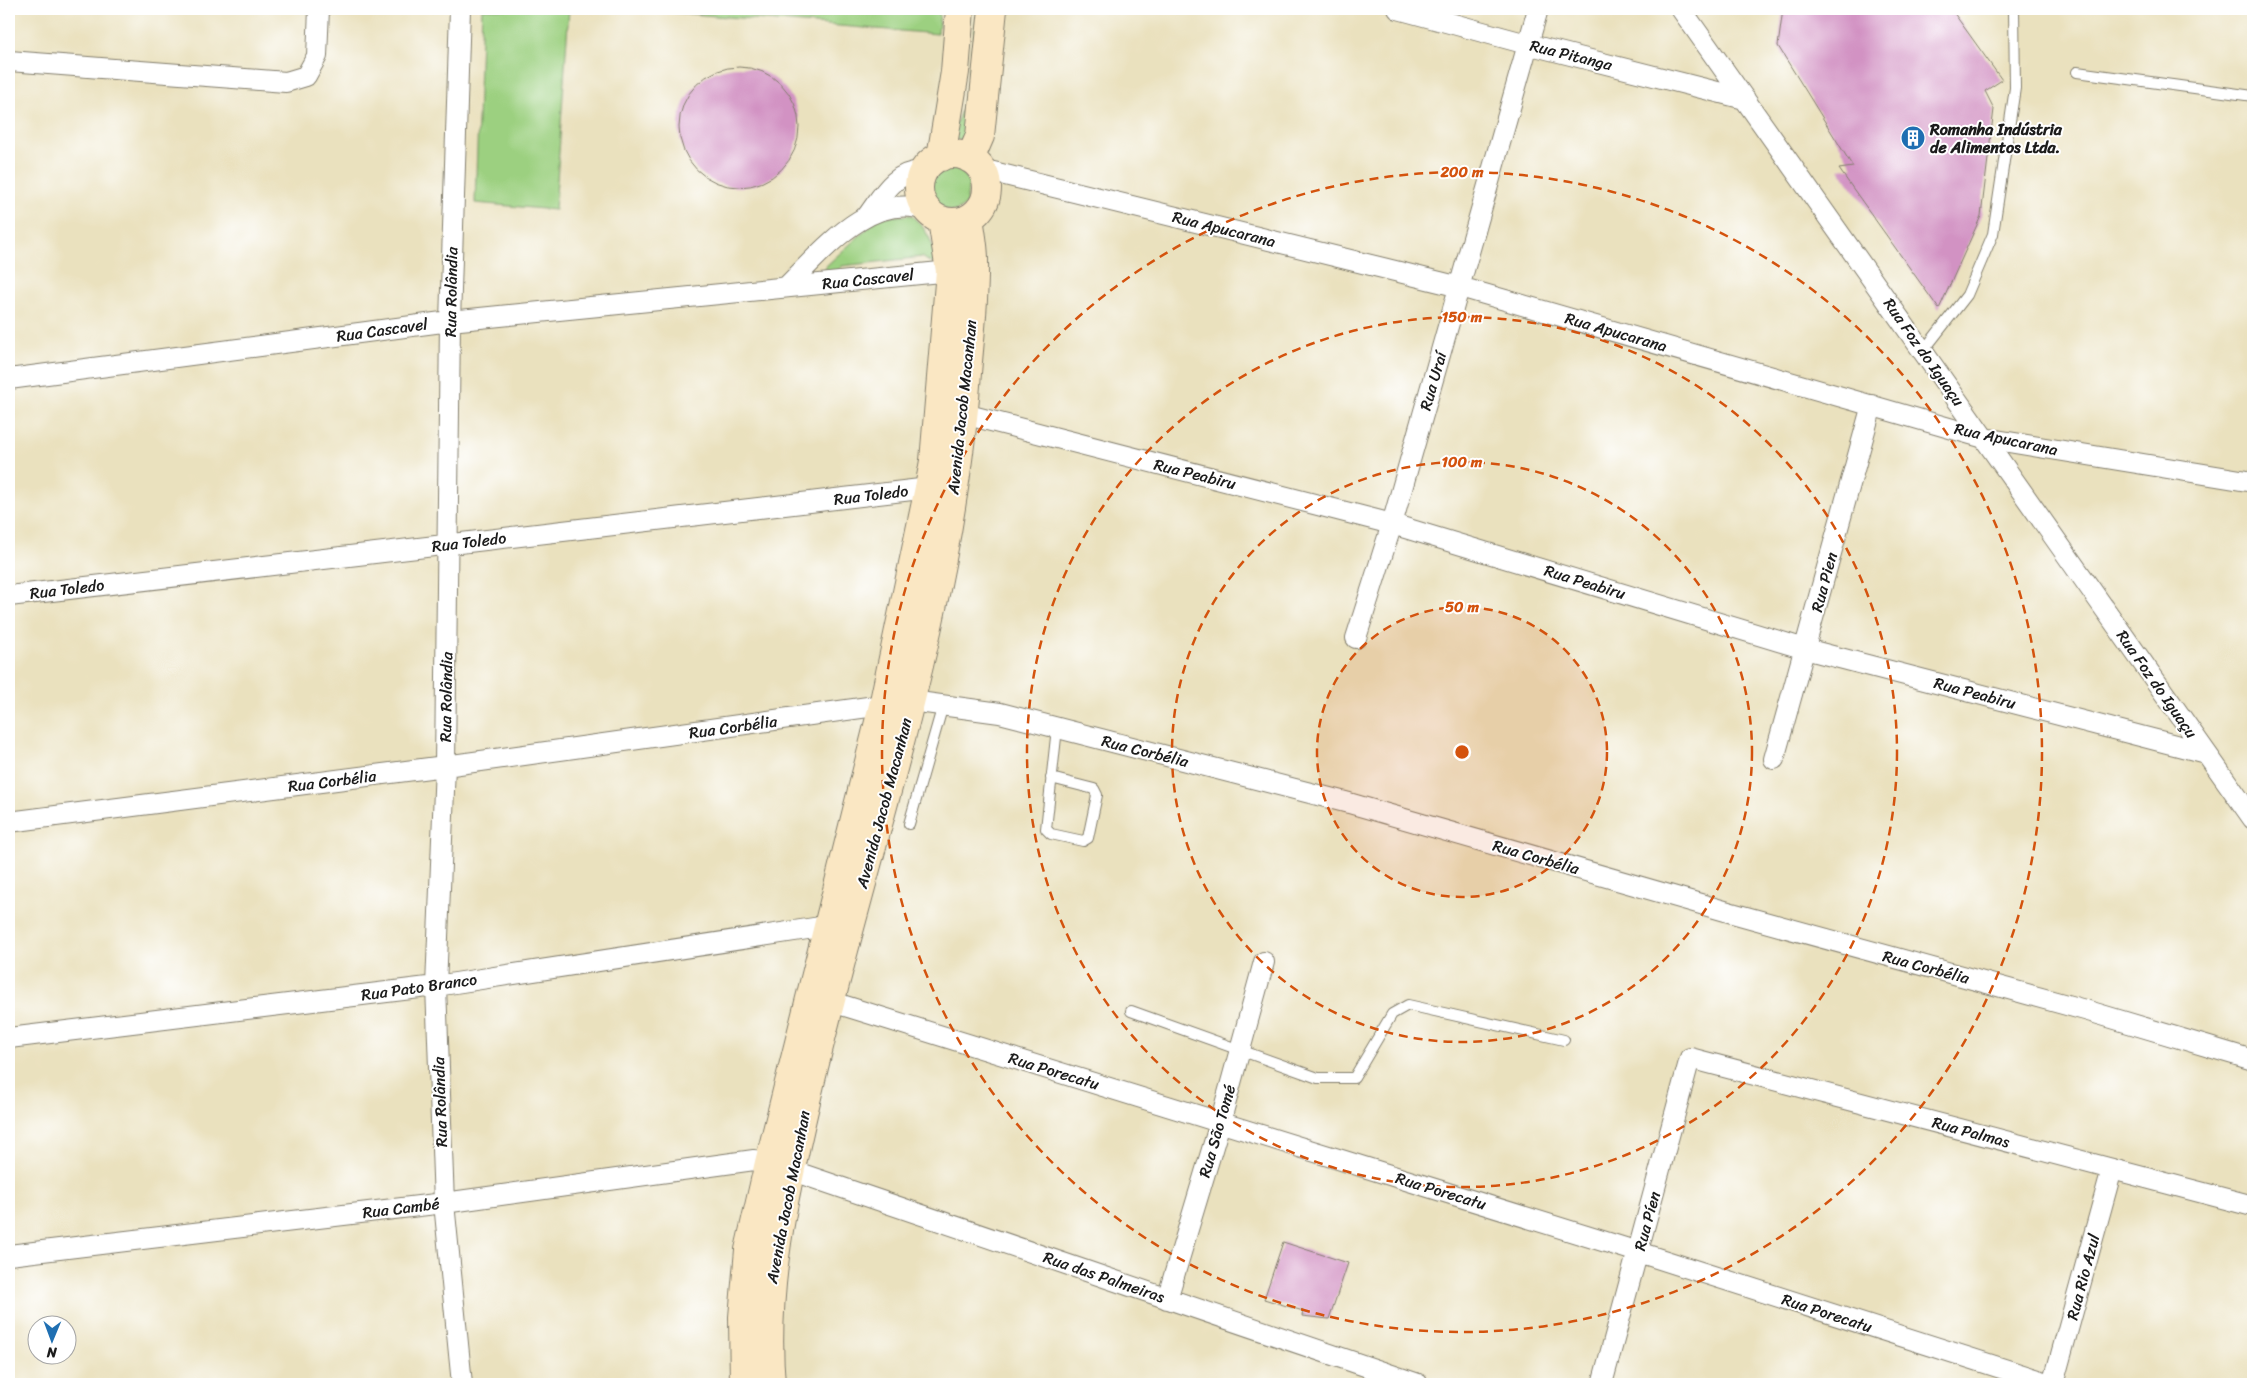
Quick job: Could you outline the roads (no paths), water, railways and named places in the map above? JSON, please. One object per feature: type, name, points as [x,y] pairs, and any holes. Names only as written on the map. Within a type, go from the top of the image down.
[{"type":"main road","points":[[932,165],[958,155],[976,164],[986,180],[986,194],[979,210],[969,218],[957,222],[935,216],[919,194],[919,183],[932,165],[955,72],[960,9]]},
{"type":"main road","points":[[976,164],[994,9]]},
{"type":"main road","name":"Avenida Jacob Macanhan","points":[[771,1384],[768,1354],[769,1292],[779,1166],[827,926],[883,706],[934,461],[950,270],[935,216]]},
{"type":"main road","name":"Avenida Jacob Macanhan","points":[[744,1384],[743,1317],[749,1250],[779,1166],[829,1001],[911,701],[952,505],[964,414],[974,258],[969,218]]},
{"type":"street","points":[[9,61],[286,82],[306,76],[317,56],[318,9]]},
{"type":"street","name":"Rua Rolândia","points":[[460,9],[450,321],[445,766],[436,986],[444,1203],[462,1384]]},
{"type":"street","name":"Rua Pitanga","points":[[1398,9],[1745,99]]},
{"type":"street","name":"Rua Uraí","points":[[1356,638],[1392,524],[1538,9]]},
{"type":"street","name":"Rua Foz do Iguaçu","points":[[1681,9],[1924,350],[2253,819]]},
{"type":"street","name":"Rua Apucarana","points":[[976,164],[1460,288],[1984,438],[2253,482]]},
{"type":"street","name":"Rua Cascavel","points":[[868,215],[882,195],[904,174],[932,165]]},
{"type":"street","name":"Rua Cascavel","points":[[786,287],[847,228],[868,215],[898,205],[912,205],[935,216]]},
{"type":"street","name":"Rua Cascavel","points":[[9,379],[450,321],[950,270]]},
{"type":"street","name":"Rua Pien","points":[[1774,759],[1872,405]]},
{"type":"street","name":"Rua Peabiru","points":[[964,414],[1392,524],[1805,649],[2206,753]]},
{"type":"street","name":"Rua Toledo","points":[[9,596],[929,488]]},
{"type":"street","name":"Rua Corbélia","points":[[9,822],[445,766],[911,701],[1000,713],[1349,803],[1732,913],[2085,1010],[2253,1060]]},
{"type":"street","name":"Rua Pato Branco","points":[[9,1038],[436,986],[827,926]]},
{"type":"street","name":"Rua São Tomé","points":[[1168,1298],[1220,1123],[1264,962]]},
{"type":"street","name":"Rua Porecatu","points":[[829,1001],[1638,1252],[2052,1384]]},
{"type":"street","name":"Rua Palmas","points":[[1690,1058],[2253,1206]]},
{"type":"street","name":"Rua Píen","points":[[1602,1384],[1690,1058]]},
{"type":"street","name":"Rua Cambé","points":[[9,1255],[444,1203],[754,1160],[779,1166]]},
{"type":"street","name":"Rua das Palmeiras","points":[[779,1166],[1418,1384]]},
{"type":"street","name":"Rua Rio Azul","points":[[2052,1384],[2112,1169]]},
{"type":"lane","points":[[1924,350],[1967,295],[1993,234],[2015,88],[2014,9]]},
{"type":"lane","points":[[2077,72],[2253,96]]},
{"type":"lane","points":[[910,824],[943,705]]},
{"type":"lane","points":[[1051,778],[1094,789],[1097,794],[1088,838],[1084,841],[1052,834],[1046,829],[1051,778],[1056,728]]},
{"type":"lane","points":[[1131,1012],[1318,1078],[1354,1078],[1392,1014],[1408,1005],[1564,1040]]},
{"type":"place","name":"Romanha Indústria de Alimentos Ltda.","points":[[1913,138]]}]
